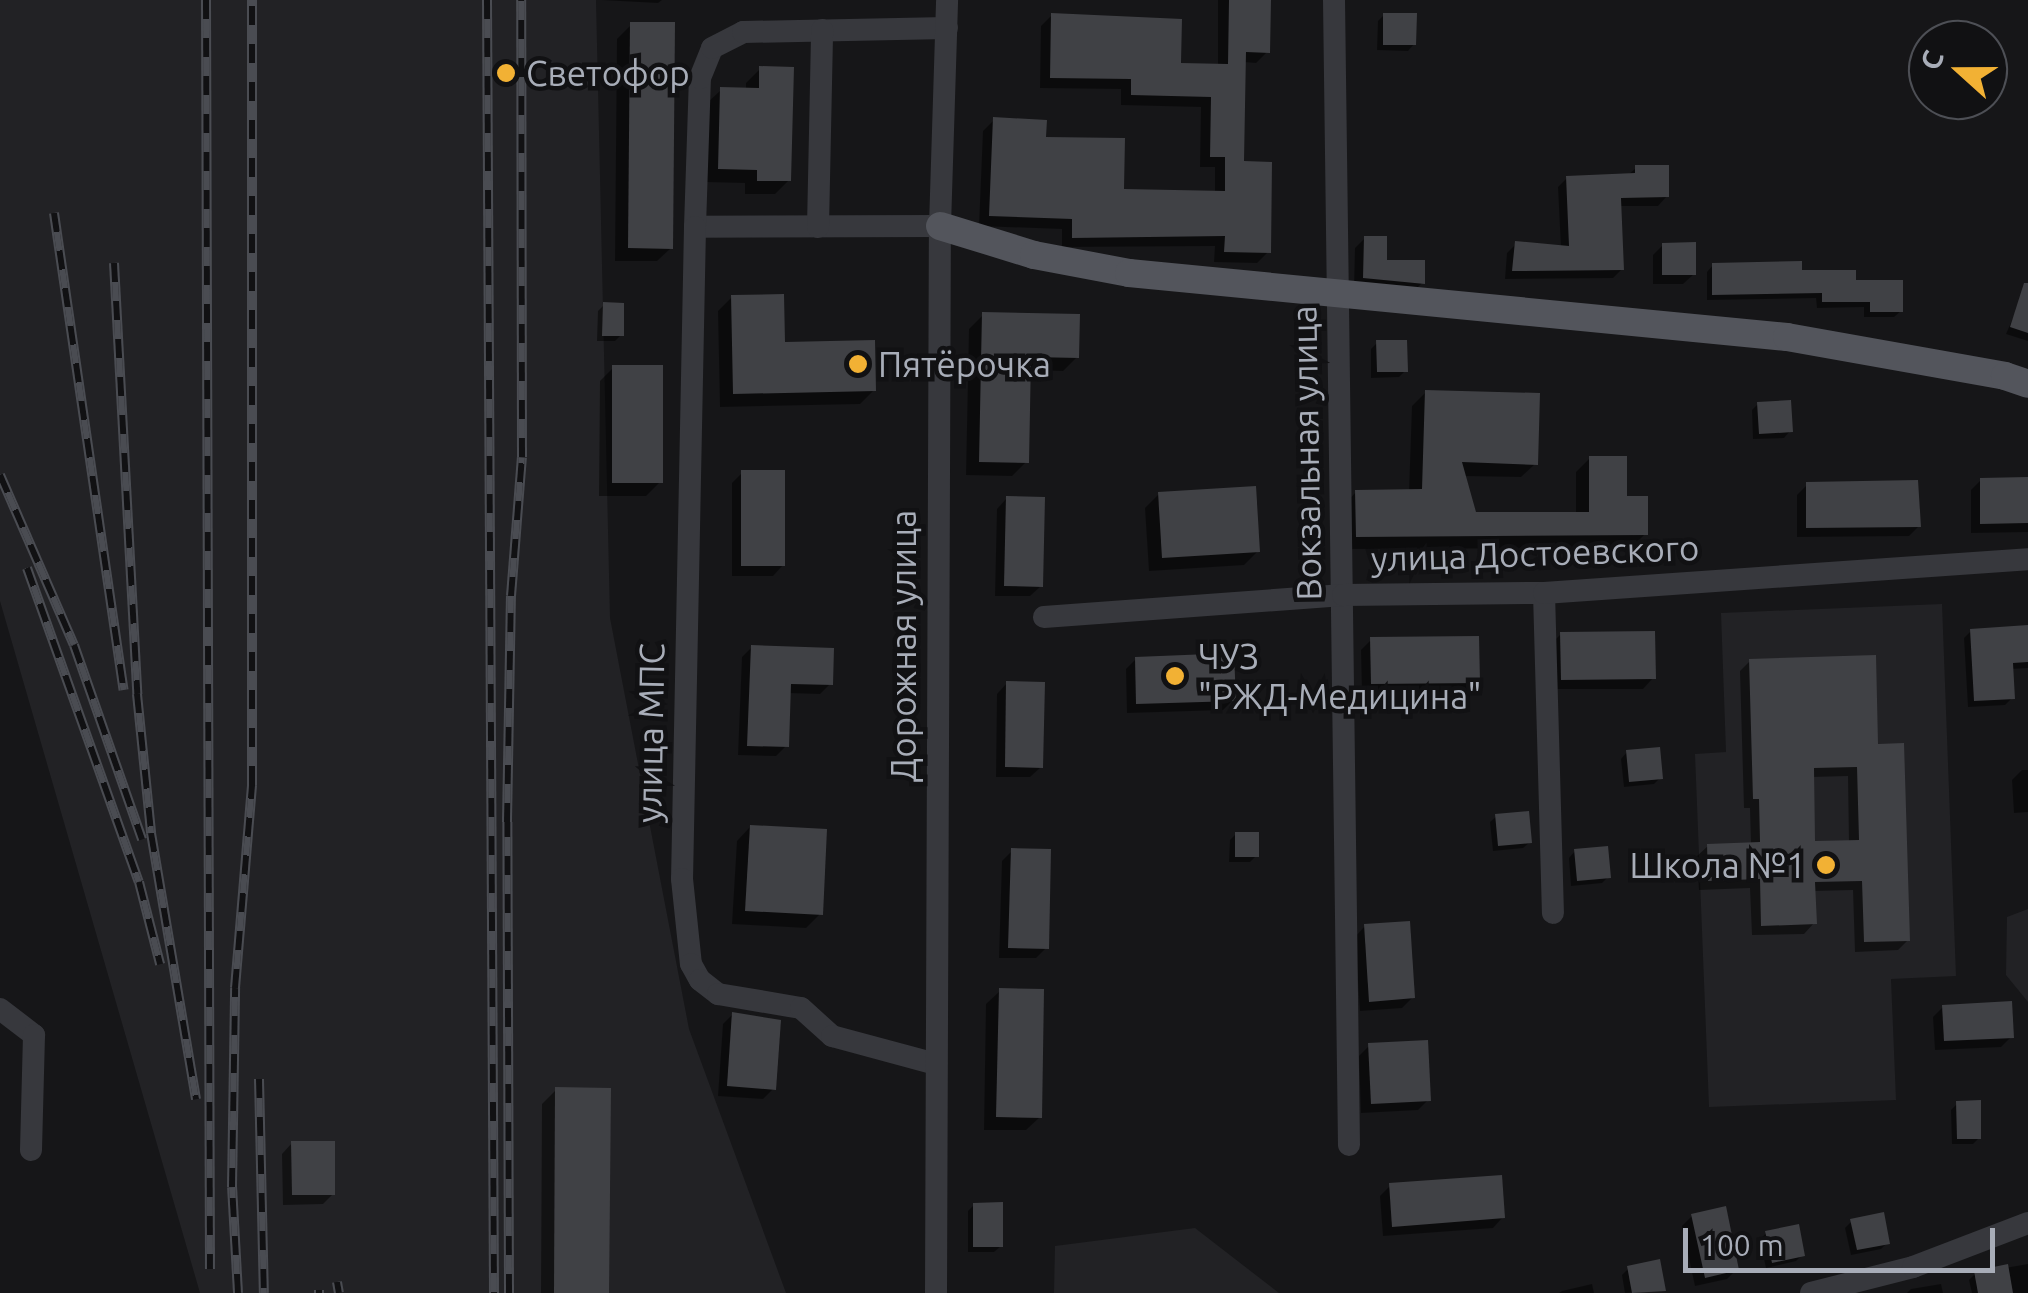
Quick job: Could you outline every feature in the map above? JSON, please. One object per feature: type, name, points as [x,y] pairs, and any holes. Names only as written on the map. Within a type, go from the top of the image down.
[{"type":"main road","points":[[940,226],[1034,255],[1129,274],[1787,337],[2005,376],[2028,384]]},
{"type":"street","name":"Дорожная улица","points":[[936,1293],[940,226],[948,0]]},
{"type":"street","name":"Вокзальная улица","points":[[1334,0],[1349,1145]]},
{"type":"street","name":"улица МПС","points":[[936,1064],[832,1036],[801,1008],[718,994],[700,980],[691,964],[682,879],[700,78],[712,48],[743,32],[946,28]]},
{"type":"street","points":[[818,227],[822,30]]},
{"type":"street","points":[[696,227],[940,226]]},
{"type":"street","name":"улица Достоевского","points":[[1044,617],[1342,595],[1544,593],[2028,559]]},
{"type":"street","points":[[1544,593],[1552,914]]},
{"type":"street","points":[[0,1009],[34,1036],[30,1150]]},
{"type":"street","points":[[1811,1293],[1913,1267],[2028,1223]]},
{"type":"shaded area","points":[[0,0],[596,0],[610,618],[689,1029],[786,1293],[200,1293],[0,601]]},
{"type":"shaded area","name":"Школа №1","points":[[1942,604],[1956,976],[1891,979],[1896,1100],[1709,1107],[1695,754],[1726,752],[1721,613]]},
{"type":"shaded area","points":[[2028,909],[2028,1002],[2006,975],[2007,917]]},
{"type":"shaded area","points":[[1195,1228],[1279,1293],[1054,1293],[1055,1246]]},
{"type":"building","points":[[1229,0],[1271,0],[1270,53],[1246,52],[1244,161],[1272,162],[1271,253],[1224,252],[1225,236],[1072,238],[1072,219],[989,216],[993,117],[1047,120],[1046,137],[1125,138],[1124,189],[1225,191],[1225,157],[1210,157],[1211,97],[1131,95],[1131,79],[1050,78],[1051,13],[1182,19],[1181,63],[1228,64]]},
{"type":"building","points":[[1383,13],[1417,13],[1416,45],[1383,45]]},
{"type":"building","points":[[630,22],[675,22],[673,249],[628,248]]},
{"type":"building","points":[[759,66],[794,67],[791,181],[757,181],[757,170],[718,169],[720,87],[759,88]]},
{"type":"building","points":[[1635,165],[1669,165],[1669,197],[1621,198],[1624,270],[1512,271],[1515,241],[1569,246],[1566,176],[1635,173]]},
{"type":"building","points":[[1364,236],[1387,236],[1387,260],[1425,260],[1425,284],[1363,278]]},
{"type":"building","points":[[1696,242],[1696,275],[1662,275],[1662,243]]},
{"type":"building","points":[[1802,261],[1802,270],[1856,270],[1856,280],[1903,280],[1903,312],[1870,312],[1870,302],[1822,302],[1822,293],[1712,295],[1712,263]]},
{"type":"building","points":[[2024,283],[2028,283],[2028,333],[2010,327]]},
{"type":"building","points":[[784,294],[785,342],[875,340],[876,391],[733,394],[731,295]]},
{"type":"building","points":[[603,302],[624,303],[624,336],[602,336]]},
{"type":"building","points":[[982,312],[1080,314],[1079,358],[1031,357],[1029,463],[979,462]]},
{"type":"building","points":[[1376,340],[1407,340],[1408,372],[1377,372]]},
{"type":"building","points":[[612,365],[663,365],[663,483],[612,483]]},
{"type":"building","points":[[1425,390],[1540,393],[1538,465],[1462,462],[1476,512],[1589,512],[1589,456],[1627,456],[1627,496],[1648,496],[1648,535],[1356,537],[1355,490],[1422,489]]},
{"type":"building","points":[[1791,400],[1793,432],[1759,434],[1757,402]]},
{"type":"building","points":[[741,470],[785,470],[785,566],[741,566]]},
{"type":"building","points":[[2028,477],[2028,523],[1980,524],[1980,478]]},
{"type":"building","points":[[1918,480],[1921,527],[1806,528],[1806,482]]},
{"type":"building","points":[[1256,486],[1260,552],[1162,558],[1158,492]]},
{"type":"building","points":[[1006,496],[1045,497],[1043,587],[1004,586]]},
{"type":"building","points":[[2028,625],[2028,662],[2013,663],[2015,699],[1974,701],[1970,629]]},
{"type":"building","points":[[1655,631],[1656,679],[1561,680],[1560,632]]},
{"type":"building","points":[[1479,636],[1480,683],[1371,684],[1370,637]]},
{"type":"building","points":[[751,645],[834,648],[833,685],[791,684],[789,747],[747,746]]},
{"type":"building","points":[[1234,653],[1236,701],[1136,704],[1135,657]]},
{"type":"building","points":[[1876,655],[1878,744],[1904,743],[1910,941],[1864,942],[1862,881],[1815,882],[1817,924],[1761,926],[1760,879],[1708,881],[1707,844],[1760,842],[1759,799],[1753,799],[1749,659]],"holes":[[[1857,767],[1859,840],[1815,841],[1814,768]]]},
{"type":"building","points":[[1006,681],[1045,682],[1043,768],[1005,767]]},
{"type":"building","points":[[1660,747],[1663,779],[1629,782],[1626,750]]},
{"type":"building","points":[[1529,811],[1532,843],[1498,846],[1495,814]]},
{"type":"building","points":[[750,825],[827,829],[823,915],[745,911]]},
{"type":"building","points":[[1235,832],[1259,832],[1259,857],[1235,857]]},
{"type":"building","points":[[1608,846],[1611,878],[1577,881],[1574,849]]},
{"type":"building","points":[[1011,848],[1051,849],[1049,949],[1008,948]]},
{"type":"building","points":[[1410,921],[1415,998],[1369,1002],[1364,924]]},
{"type":"building","points":[[999,988],[1044,989],[1042,1118],[996,1117]]},
{"type":"building","points":[[2012,1001],[2014,1038],[1944,1041],[1942,1005]]},
{"type":"building","points":[[732,1012],[781,1020],[776,1090],[727,1086]]},
{"type":"building","points":[[1428,1040],[1431,1101],[1371,1104],[1368,1043]]},
{"type":"building","points":[[555,1087],[611,1088],[609,1293],[554,1293]]},
{"type":"building","points":[[1981,1100],[1981,1139],[1957,1139],[1956,1101]]},
{"type":"building","points":[[291,1141],[335,1141],[335,1195],[292,1195]]},
{"type":"building","points":[[1502,1175],[1505,1218],[1392,1227],[1389,1183]]},
{"type":"building","points":[[1003,1202],[1003,1247],[973,1247],[973,1203]]},
{"type":"building","points":[[1726,1206],[1739,1270],[1705,1278],[1691,1214]]},
{"type":"building","points":[[1884,1212],[1890,1244],[1857,1250],[1850,1219]]},
{"type":"building","points":[[1799,1224],[1805,1256],[1772,1263],[1765,1231]]},
{"type":"building","points":[[1660,1259],[1666,1291],[1632,1293],[1627,1266]]},
{"type":"building","points":[[2008,1264],[2013,1293],[1978,1293],[1974,1271]]},
{"type":"railway","points":[[206,0],[210,1269]]},
{"type":"railway","points":[[238,1293],[232,1187],[235,988],[252,785],[252,0]]},
{"type":"railway","points":[[487,0],[494,1293]]},
{"type":"railway","points":[[509,1293],[507,822],[511,596],[522,457],[521,0]]},
{"type":"railway","points":[[54,213],[124,690]]},
{"type":"railway","points":[[114,263],[137,694],[151,833],[196,1099]]},
{"type":"railway","points":[[0,475],[74,645],[142,839]]},
{"type":"railway","points":[[27,568],[139,882],[160,964]]},
{"type":"railway","points":[[259,1079],[264,1293]]},
{"type":"railway","points":[[337,1282],[339,1293]]},
{"type":"place","name":"Светофор","points":[[506,73]]},
{"type":"place","name":"Пятёрочка","points":[[858,364]]},
{"type":"place","name":"ЧУЗ \"РЖД-Медицина\"","points":[[1175,676]]},
{"type":"place","name":"Школа №1","points":[[1826,865]]}]
